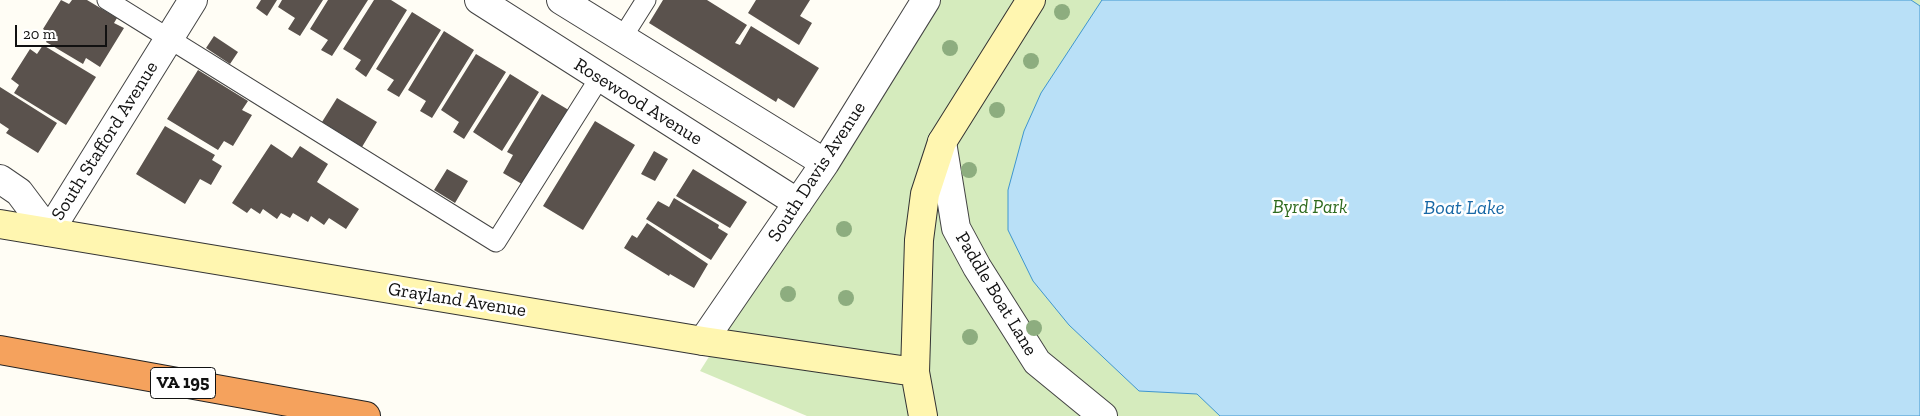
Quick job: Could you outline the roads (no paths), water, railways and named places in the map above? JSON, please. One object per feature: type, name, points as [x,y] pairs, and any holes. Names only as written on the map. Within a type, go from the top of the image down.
[{"type":"highway","name":"VA 195","points":[[0,350],[366,416]]},
{"type":"street","name":"South Stafford Avenue","points":[[49,232],[193,0]]},
{"type":"street","name":"Rosewood Avenue","points":[[479,0],[798,203]]},
{"type":"street","points":[[561,0],[825,163]]},
{"type":"street","name":"South Davis Avenue","points":[[704,341],[825,163],[926,0]]},
{"type":"street","points":[[924,416],[915,372],[919,240],[926,194],[942,142],[1031,0]]},
{"type":"street","name":"Paddle Boat Lane","points":[[942,142],[956,228],[977,267],[1037,362],[1103,416]]},
{"type":"street","points":[[0,179],[19,192],[49,232]]},
{"type":"street","name":"Grayland Avenue","points":[[0,224],[704,341],[915,372]]},
{"type":"lane","points":[[107,0],[496,242],[600,77]]},
{"type":"lane","points":[[622,38],[646,0]]},
{"type":"water","name":"Boat Lake","points":[[1102,0],[1911,0],[1920,6],[1920,416],[1220,416],[1197,394],[1139,391],[1069,325],[1033,281],[1008,230],[1008,190],[1024,131],[1041,93]]},
{"type":"park label","name":"Byrd Park","points":[[1310,208]]}]
